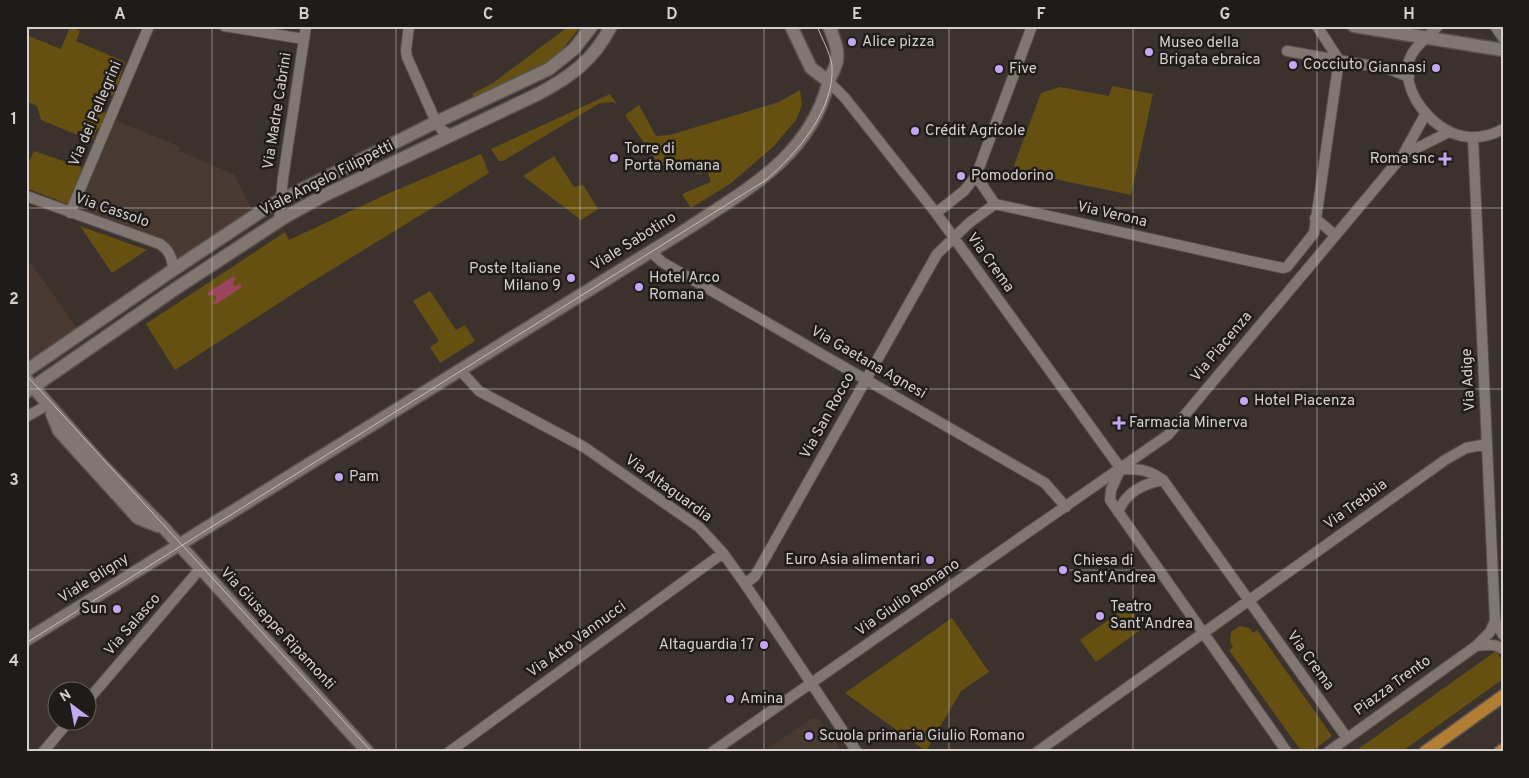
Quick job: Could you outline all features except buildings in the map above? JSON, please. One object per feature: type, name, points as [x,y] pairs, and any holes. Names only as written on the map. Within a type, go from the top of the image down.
[{"type":"main road","points":[[1425,752],[1503,696]]},
{"type":"street","name":"Via dei Pellegrini","points":[[70,213],[149,26]]},
{"type":"street","points":[[224,26],[304,39]]},
{"type":"street","name":"Via Madre Cabrini","points":[[279,220],[280,201],[306,26]]},
{"type":"street","points":[[409,26],[407,57],[436,122],[442,130],[451,136]]},
{"type":"street","name":"Viale Angelo Filippetti","points":[[26,371],[255,215],[436,122],[549,69],[574,49],[592,26]]},
{"type":"street","name":"Viale Angelo Filippetti","points":[[29,386],[279,220],[325,195],[538,94],[567,78],[578,70],[594,52],[611,26]]},
{"type":"street","points":[[791,26],[811,68],[828,81]]},
{"type":"street","name":"Viale Sabotino","points":[[178,545],[695,224],[773,170],[795,147],[811,126],[822,103],[828,81],[837,64],[838,56],[829,26]]},
{"type":"street","points":[[936,213],[964,192],[976,176],[1032,26]]},
{"type":"street","points":[[1317,26],[1339,60],[1315,218],[1335,235]]},
{"type":"street","points":[[1354,26],[1503,50]]},
{"type":"street","points":[[1438,26],[1410,58],[1408,77],[1415,98],[1426,113],[1449,132],[1460,136],[1473,138],[1503,129]]},
{"type":"street","points":[[1495,26],[1503,38]]},
{"type":"street","points":[[1287,50],[1389,69],[1408,77]]},
{"type":"street","name":"Via Crema","points":[[828,81],[845,98],[936,213],[1121,469],[1143,469],[1163,480],[1347,738]]},
{"type":"street","name":"Via Piacenza","points":[[1121,469],[1168,435],[1403,155],[1418,124],[1426,113]]},
{"type":"street","name":"Via Piacenza","points":[[1403,155],[1449,132]]},
{"type":"street","name":"Via Adige","points":[[1473,138],[1495,621]]},
{"type":"street","points":[[953,237],[994,204],[976,176]]},
{"type":"street","name":"Via Cassolo","points":[[26,196],[160,244],[170,255],[173,262],[173,270]]},
{"type":"street","name":"Via Verona","points":[[994,204],[1283,268],[1287,267],[1314,233],[1315,218]]},
{"type":"street","name":"Via San Rocco","points":[[745,584],[755,576],[937,254],[953,237]]},
{"type":"street","name":"Via Gaetana Agnesi","points":[[650,251],[662,262],[1045,483],[1066,507]]},
{"type":"street","name":"Via Altaguardia","points":[[460,370],[479,391],[584,447],[699,527],[723,553],[745,584],[857,752]]},
{"type":"street","name":"Via Giuseppe Ripamonti","points":[[29,386],[48,404],[101,464],[368,752]]},
{"type":"street","points":[[26,417],[48,404]]},
{"type":"street","name":"Via Trebbia","points":[[1249,601],[1445,460],[1466,448],[1487,444]]},
{"type":"street","points":[[1121,469],[1111,490],[1110,500],[1287,752]]},
{"type":"street","name":"Via Giulio Romano","points":[[712,752],[1121,469]]},
{"type":"street","points":[[1118,512],[1126,498],[1135,490],[1141,486],[1163,480]]},
{"type":"street","name":"Viale Bligny","points":[[26,640],[178,545]]},
{"type":"street","name":"Via Atto Vannucci","points":[[449,752],[723,553]]},
{"type":"street","name":"Via Salasco","points":[[98,688],[200,569]]},
{"type":"street","points":[[1037,752],[1249,601]]},
{"type":"street","points":[[1495,621],[1503,635]]},
{"type":"street","name":"Piazza Trento","points":[[1328,752],[1476,646],[1490,632],[1495,621]]},
{"type":"street","points":[[1476,646],[1496,645],[1503,649]]},
{"type":"street","points":[[49,750],[63,730]]},
{"type":"shaded area","points":[[569,26],[581,26],[561,51],[552,58],[520,77],[474,97],[472,94],[493,83]]},
{"type":"shaded area","points":[[70,27],[80,31],[76,41],[125,62],[115,94],[103,98],[100,106],[107,115],[103,126],[97,129],[92,141],[41,120],[37,106],[26,101],[26,35],[61,49]]},
{"type":"shaded area","points":[[1112,86],[1153,94],[1131,195],[1017,171],[1014,165],[1041,93],[1060,87],[1109,96]]},
{"type":"shaded area","points":[[800,90],[802,105],[796,120],[773,147],[730,184],[691,208],[682,194],[711,182],[708,172],[697,174],[692,158],[660,166],[625,115],[639,105],[656,136],[670,135],[779,102]]},
{"type":"shaded area","points":[[610,94],[617,104],[612,102],[600,103],[503,161],[499,161],[491,149]]},
{"type":"shaded area","points":[[111,118],[180,147],[179,151],[234,174],[254,214],[174,268],[171,254],[72,212]]},
{"type":"shaded area","points":[[34,151],[81,167],[82,172],[68,204],[26,188],[26,168]]},
{"type":"shaded area","points":[[481,154],[489,173],[310,283],[175,370],[146,324],[285,232],[289,240],[385,195]]},
{"type":"shaded area","points":[[554,156],[574,187],[583,185],[598,209],[581,220],[523,176]]},
{"type":"shaded area","points":[[80,226],[147,250],[112,273]]},
{"type":"shaded area","points":[[26,259],[80,332],[26,369]]},
{"type":"shaded area","points":[[234,276],[236,279],[233,285],[240,284],[242,287],[215,305],[213,302],[216,296],[209,296],[207,293]]},
{"type":"shaded area","points":[[430,291],[456,330],[465,325],[475,341],[440,363],[430,347],[439,341],[413,301]]},
{"type":"shaded area","points":[[1128,606],[1143,628],[1096,662],[1080,640]]},
{"type":"shaded area","points":[[952,618],[989,672],[961,691],[926,751],[845,693]]},
{"type":"shaded area","points":[[1240,626],[1249,628],[1253,633],[1257,630],[1332,736],[1311,752],[1302,752],[1229,650],[1233,647],[1230,642],[1231,632]]},
{"type":"shaded area","points":[[1496,651],[1503,661],[1503,679],[1401,752],[1354,752]]},
{"type":"shaded area","name":"Scuola primaria Giulio Romano","points":[[812,718],[821,720],[843,752],[763,752]]},
{"type":"tram line","points":[[26,643],[766,180],[801,144],[820,115],[827,99],[832,66],[828,51],[817,26]]},
{"type":"tram line","points":[[26,375],[372,752]]},
{"type":"place","name":"Alice pizza","points":[[852,42]]},
{"type":"place","name":"Museo della Brigata ebraica","points":[[1149,52]]},
{"type":"place","name":"Cocciuto","points":[[1293,65]]},
{"type":"place","name":"Giannasi","points":[[1436,68]]},
{"type":"place","name":"Five","points":[[999,69]]},
{"type":"place","name":"Crédit Agricole","points":[[915,131]]},
{"type":"place","name":"Torre di Porta Romana","points":[[614,158]]},
{"type":"place","name":"Roma snc","points":[[1445,159]]},
{"type":"place","name":"Pomodorino","points":[[961,176]]},
{"type":"place","name":"Poste Italiane Milano 9","points":[[571,278]]},
{"type":"place","name":"Hotel Arco Romana","points":[[639,287]]},
{"type":"place","name":"Hotel Piacenza","points":[[1244,401]]},
{"type":"place","name":"Farmacia Minerva","points":[[1119,423]]},
{"type":"place","name":"Pam","points":[[339,477]]},
{"type":"place","name":"Euro Asia alimentari","points":[[930,560]]},
{"type":"place","name":"Chiesa di Sant'Andrea","points":[[1063,570]]},
{"type":"place","name":"Sun","points":[[117,609]]},
{"type":"place","name":"Teatro Sant'Andrea","points":[[1100,616]]},
{"type":"place","name":"Altaguardia 17","points":[[764,645]]},
{"type":"place","name":"Amina","points":[[730,699]]},
{"type":"place","name":"Scuola primaria Giulio Romano","points":[[809,736]]}]
